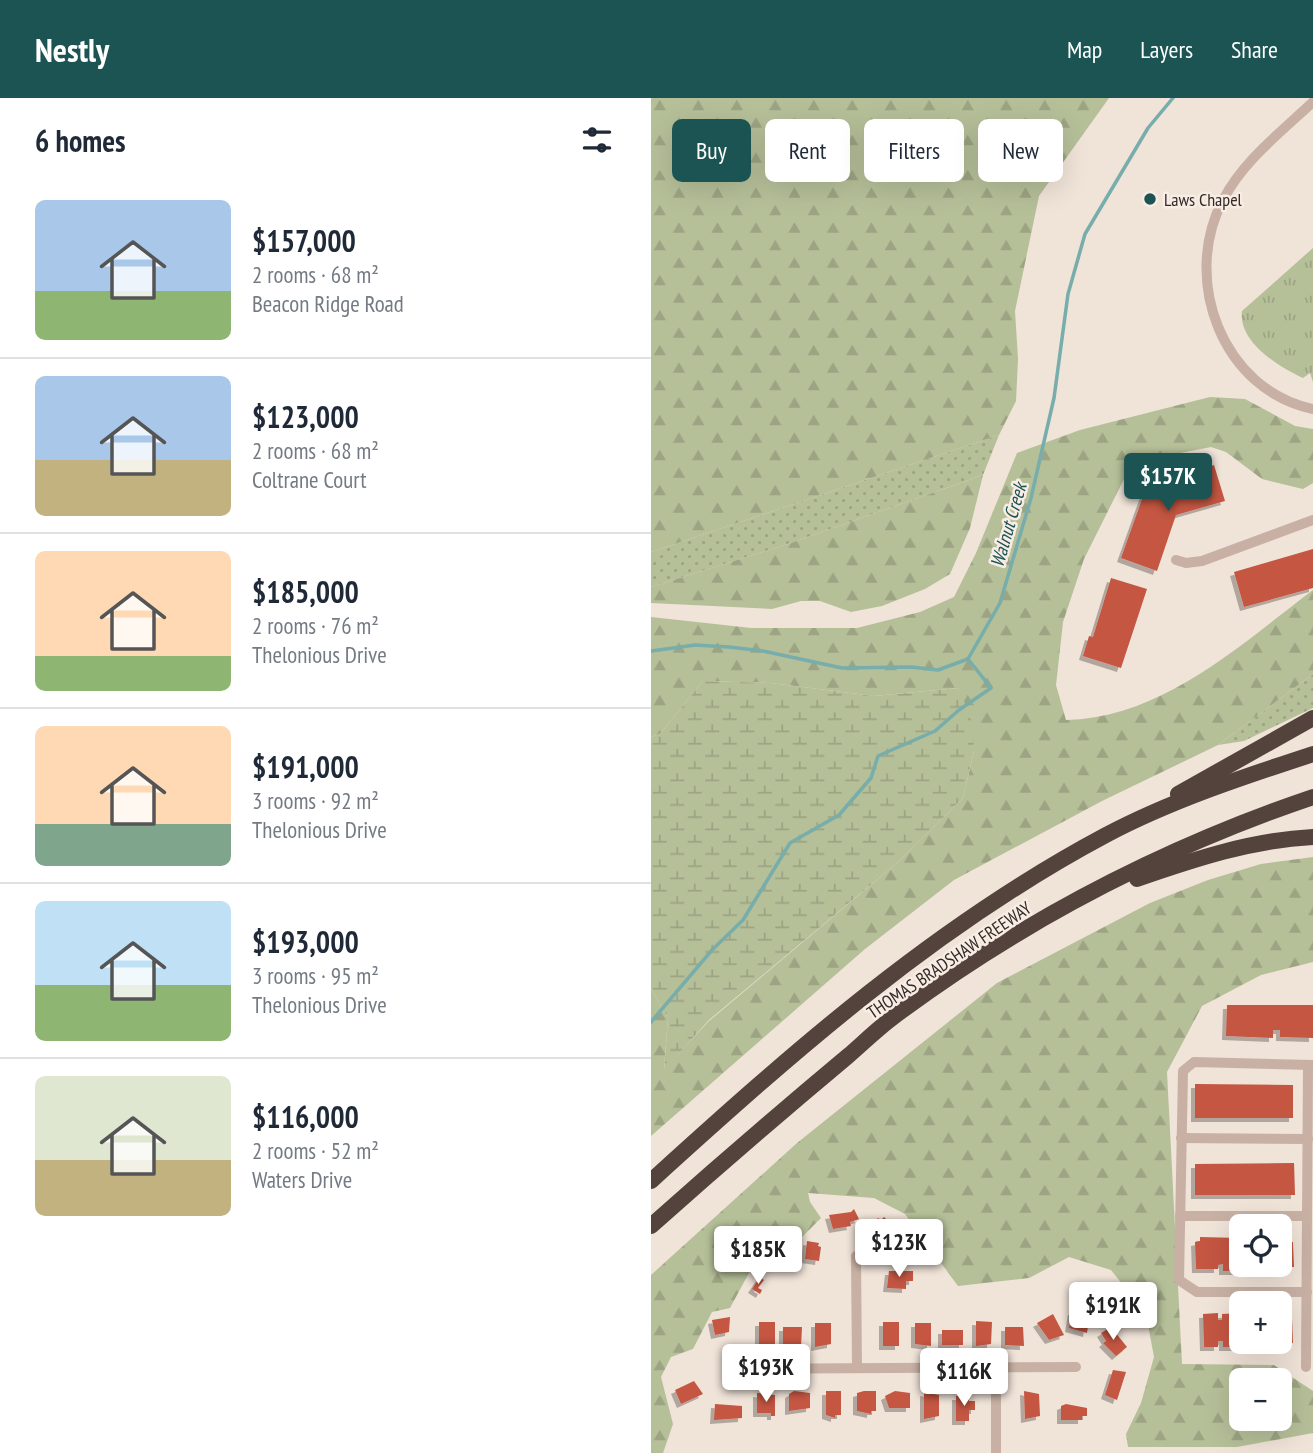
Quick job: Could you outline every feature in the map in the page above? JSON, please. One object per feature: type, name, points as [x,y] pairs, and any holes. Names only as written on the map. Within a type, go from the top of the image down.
[{"type":"highway","points":[[1107,834],[1313,718]]},
{"type":"highway","name":"THOMAS BRADSHAW FREEWAY","points":[[651,1181],[864,994],[993,900],[1107,834],[1182,801],[1313,754]]},
{"type":"highway","name":"THOMAS BRADSHAW FREEWAY","points":[[651,1226],[793,1099],[891,1019],[1025,929],[1174,851],[1250,818],[1313,797]]},
{"type":"highway","points":[[1082,898],[1209,854],[1287,838],[1313,837]]},
{"type":"street","points":[[1313,102],[1236,179],[1215,217],[1205,261],[1208,297],[1214,321],[1237,361],[1253,379],[1276,395],[1313,409]]},
{"type":"street","points":[[1176,560],[1186,563],[1202,561],[1313,520]]},
{"type":"street","points":[[1306,1367],[1307,1292],[1308,1139],[1310,1065],[1194,1062],[1182,1071],[1179,1280],[1184,1287],[1197,1292],[1307,1292]]},
{"type":"street","points":[[1181,1139],[1308,1139]]},
{"type":"street","points":[[1180,1216],[1307,1216]]},
{"type":"street","points":[[856,1256],[857,1368]]},
{"type":"street","points":[[727,1369],[1076,1367]]},
{"type":"street","points":[[996,1368],[996,1453]]},
{"type":"green space","points":[[651,98],[1109,98],[1063,162],[1063,119],[978,119],[978,182],[1049,182],[1039,196],[1015,311],[1018,359],[1016,401],[999,435],[651,552]]},
{"type":"green space","points":[[1313,248],[1313,382],[1310,373],[1303,378],[1272,360],[1253,343],[1242,322],[1242,311]]},
{"type":"green space","points":[[1210,397],[1245,399],[1295,426],[1313,429],[1313,483],[1303,489],[1262,479],[1226,452],[1211,447],[1145,460],[1123,481],[1084,559],[1063,622],[1056,685],[1066,720],[1101,716],[1135,707],[1167,692],[1228,655],[1313,590],[1313,674],[1218,745],[1102,801],[954,880],[865,949],[651,1136],[651,989],[668,1018],[664,1069],[709,1021],[898,862],[963,798],[974,751],[959,688],[874,696],[771,683],[703,681],[660,734],[651,737],[651,617],[751,628],[857,628],[920,612],[954,597],[976,553],[1017,453],[1080,430]]},
{"type":"green space","points":[[999,435],[983,475],[785,545],[651,587],[651,552]]},
{"type":"green space","points":[[983,475],[970,528],[950,574],[925,589],[882,606],[851,612],[820,601],[801,601],[772,609],[651,603],[651,587],[785,545]]},
{"type":"green space","points":[[1313,674],[1313,708],[1244,741],[1218,745]]},
{"type":"green space","points":[[703,681],[771,683],[874,696],[959,688],[973,725],[974,751],[963,798],[898,862],[709,1020],[664,1070],[668,1018],[651,989],[651,737],[660,734]]},
{"type":"green space","points":[[1313,857],[1313,962],[1261,975],[1202,1006],[1167,1072],[1182,1364],[1274,1365],[1278,1368],[1229,1368],[1229,1431],[1292,1431],[1292,1377],[1313,1391],[1313,1433],[1237,1447],[1128,1447],[1126,1434],[1141,1403],[1154,1357],[1146,1314],[1111,1270],[1069,1257],[1029,1278],[958,1286],[905,1214],[874,1198],[808,1193],[810,1202],[821,1218],[779,1260],[750,1271],[730,1308],[712,1312],[693,1349],[671,1357],[661,1377],[673,1424],[663,1453],[651,1453],[651,1275],[797,1143],[997,983],[1150,903],[1208,880],[1261,864]]},
{"type":"building","points":[[1214,465],[1225,501],[1176,515],[1157,571],[1121,558],[1146,488]]},
{"type":"building","points":[[1313,549],[1313,588],[1244,607],[1234,572]]},
{"type":"building","points":[[1111,578],[1147,589],[1121,668],[1083,656],[1089,636],[1093,637]]},
{"type":"building","points":[[1227,1005],[1313,1005],[1313,1038],[1280,1037],[1280,1030],[1273,1030],[1273,1038],[1226,1036]]},
{"type":"building","points":[[1195,1084],[1293,1085],[1293,1118],[1195,1118]]},
{"type":"building","points":[[1294,1163],[1295,1195],[1195,1195],[1195,1164]]},
{"type":"building","points":[[854,1209],[859,1219],[850,1222],[851,1226],[833,1229],[829,1215],[851,1212]]},
{"type":"building","points":[[884,1217],[899,1231],[890,1242],[878,1234],[873,1223]]},
{"type":"building","points":[[1200,1237],[1229,1238],[1229,1271],[1223,1271],[1223,1264],[1218,1265],[1218,1269],[1196,1269],[1195,1242],[1200,1241]]},
{"type":"building","points":[[807,1241],[819,1243],[819,1261],[805,1259]]},
{"type":"building","points":[[1292,1242],[1293,1242],[1292,1267]]},
{"type":"building","points":[[889,1271],[913,1271],[913,1281],[906,1281],[906,1289],[887,1288]]},
{"type":"building","points":[[760,1277],[764,1280],[758,1288],[762,1290],[760,1294],[752,1289]]},
{"type":"building","points":[[1072,1311],[1090,1313],[1087,1333],[1069,1328]]},
{"type":"building","points":[[1218,1313],[1218,1320],[1222,1320],[1222,1314],[1229,1314],[1229,1347],[1223,1347],[1223,1341],[1218,1341],[1218,1347],[1204,1347],[1203,1314]]},
{"type":"building","points":[[1053,1314],[1064,1335],[1049,1340],[1037,1323]]},
{"type":"building","points":[[730,1317],[729,1332],[715,1335],[712,1320]]},
{"type":"building","points":[[976,1321],[992,1322],[991,1344],[976,1346]]},
{"type":"building","points":[[759,1322],[775,1322],[775,1345],[759,1347]]},
{"type":"building","points":[[883,1322],[899,1322],[899,1346],[883,1346]]},
{"type":"building","points":[[815,1323],[831,1323],[831,1344],[815,1347]]},
{"type":"building","points":[[915,1323],[931,1323],[931,1346],[915,1344]]},
{"type":"building","points":[[783,1327],[802,1327],[801,1347],[783,1344]]},
{"type":"building","points":[[1005,1327],[1023,1327],[1024,1346],[1005,1345]]},
{"type":"building","points":[[1111,1327],[1127,1347],[1116,1356],[1103,1343],[1106,1341],[1101,1333]]},
{"type":"building","points":[[942,1330],[963,1330],[963,1345],[942,1345]]},
{"type":"building","points":[[1113,1370],[1126,1372],[1117,1400],[1105,1395]]},
{"type":"building","points":[[694,1381],[703,1394],[681,1404],[675,1390]]},
{"type":"building","points":[[794,1391],[810,1393],[810,1408],[789,1411],[789,1394]]},
{"type":"building","points":[[826,1391],[841,1391],[841,1415],[835,1415],[835,1418],[826,1415]]},
{"type":"building","points":[[876,1391],[876,1411],[871,1411],[871,1414],[857,1411],[857,1393]]},
{"type":"building","points":[[895,1391],[910,1393],[910,1408],[889,1408],[885,1396]]},
{"type":"building","points":[[1024,1391],[1039,1394],[1040,1416],[1025,1419]]},
{"type":"building","points":[[924,1392],[939,1395],[939,1416],[924,1419]]},
{"type":"building","points":[[757,1393],[775,1395],[775,1416],[771,1416],[771,1413],[757,1413]]},
{"type":"building","points":[[956,1396],[969,1396],[969,1401],[975,1401],[975,1410],[969,1410],[969,1421],[956,1421]]},
{"type":"building","points":[[715,1404],[742,1406],[742,1418],[714,1420]]},
{"type":"building","points":[[1066,1404],[1087,1408],[1087,1416],[1082,1416],[1082,1420],[1061,1420],[1061,1406]]},
{"type":"waterway","name":"Walnut Creek","points":[[651,651],[695,645],[729,647],[763,651],[842,668],[911,667],[938,670],[968,659],[1000,603],[1031,498],[1054,398],[1068,294],[1085,234],[1148,128],[1173,98]]},
{"type":"waterway","points":[[651,1022],[712,950],[743,920],[790,843],[839,815],[871,778],[878,756],[935,731],[991,688],[968,659]]},
{"type":"place","name":"Laws Chapel","points":[[1150,199]]}]
